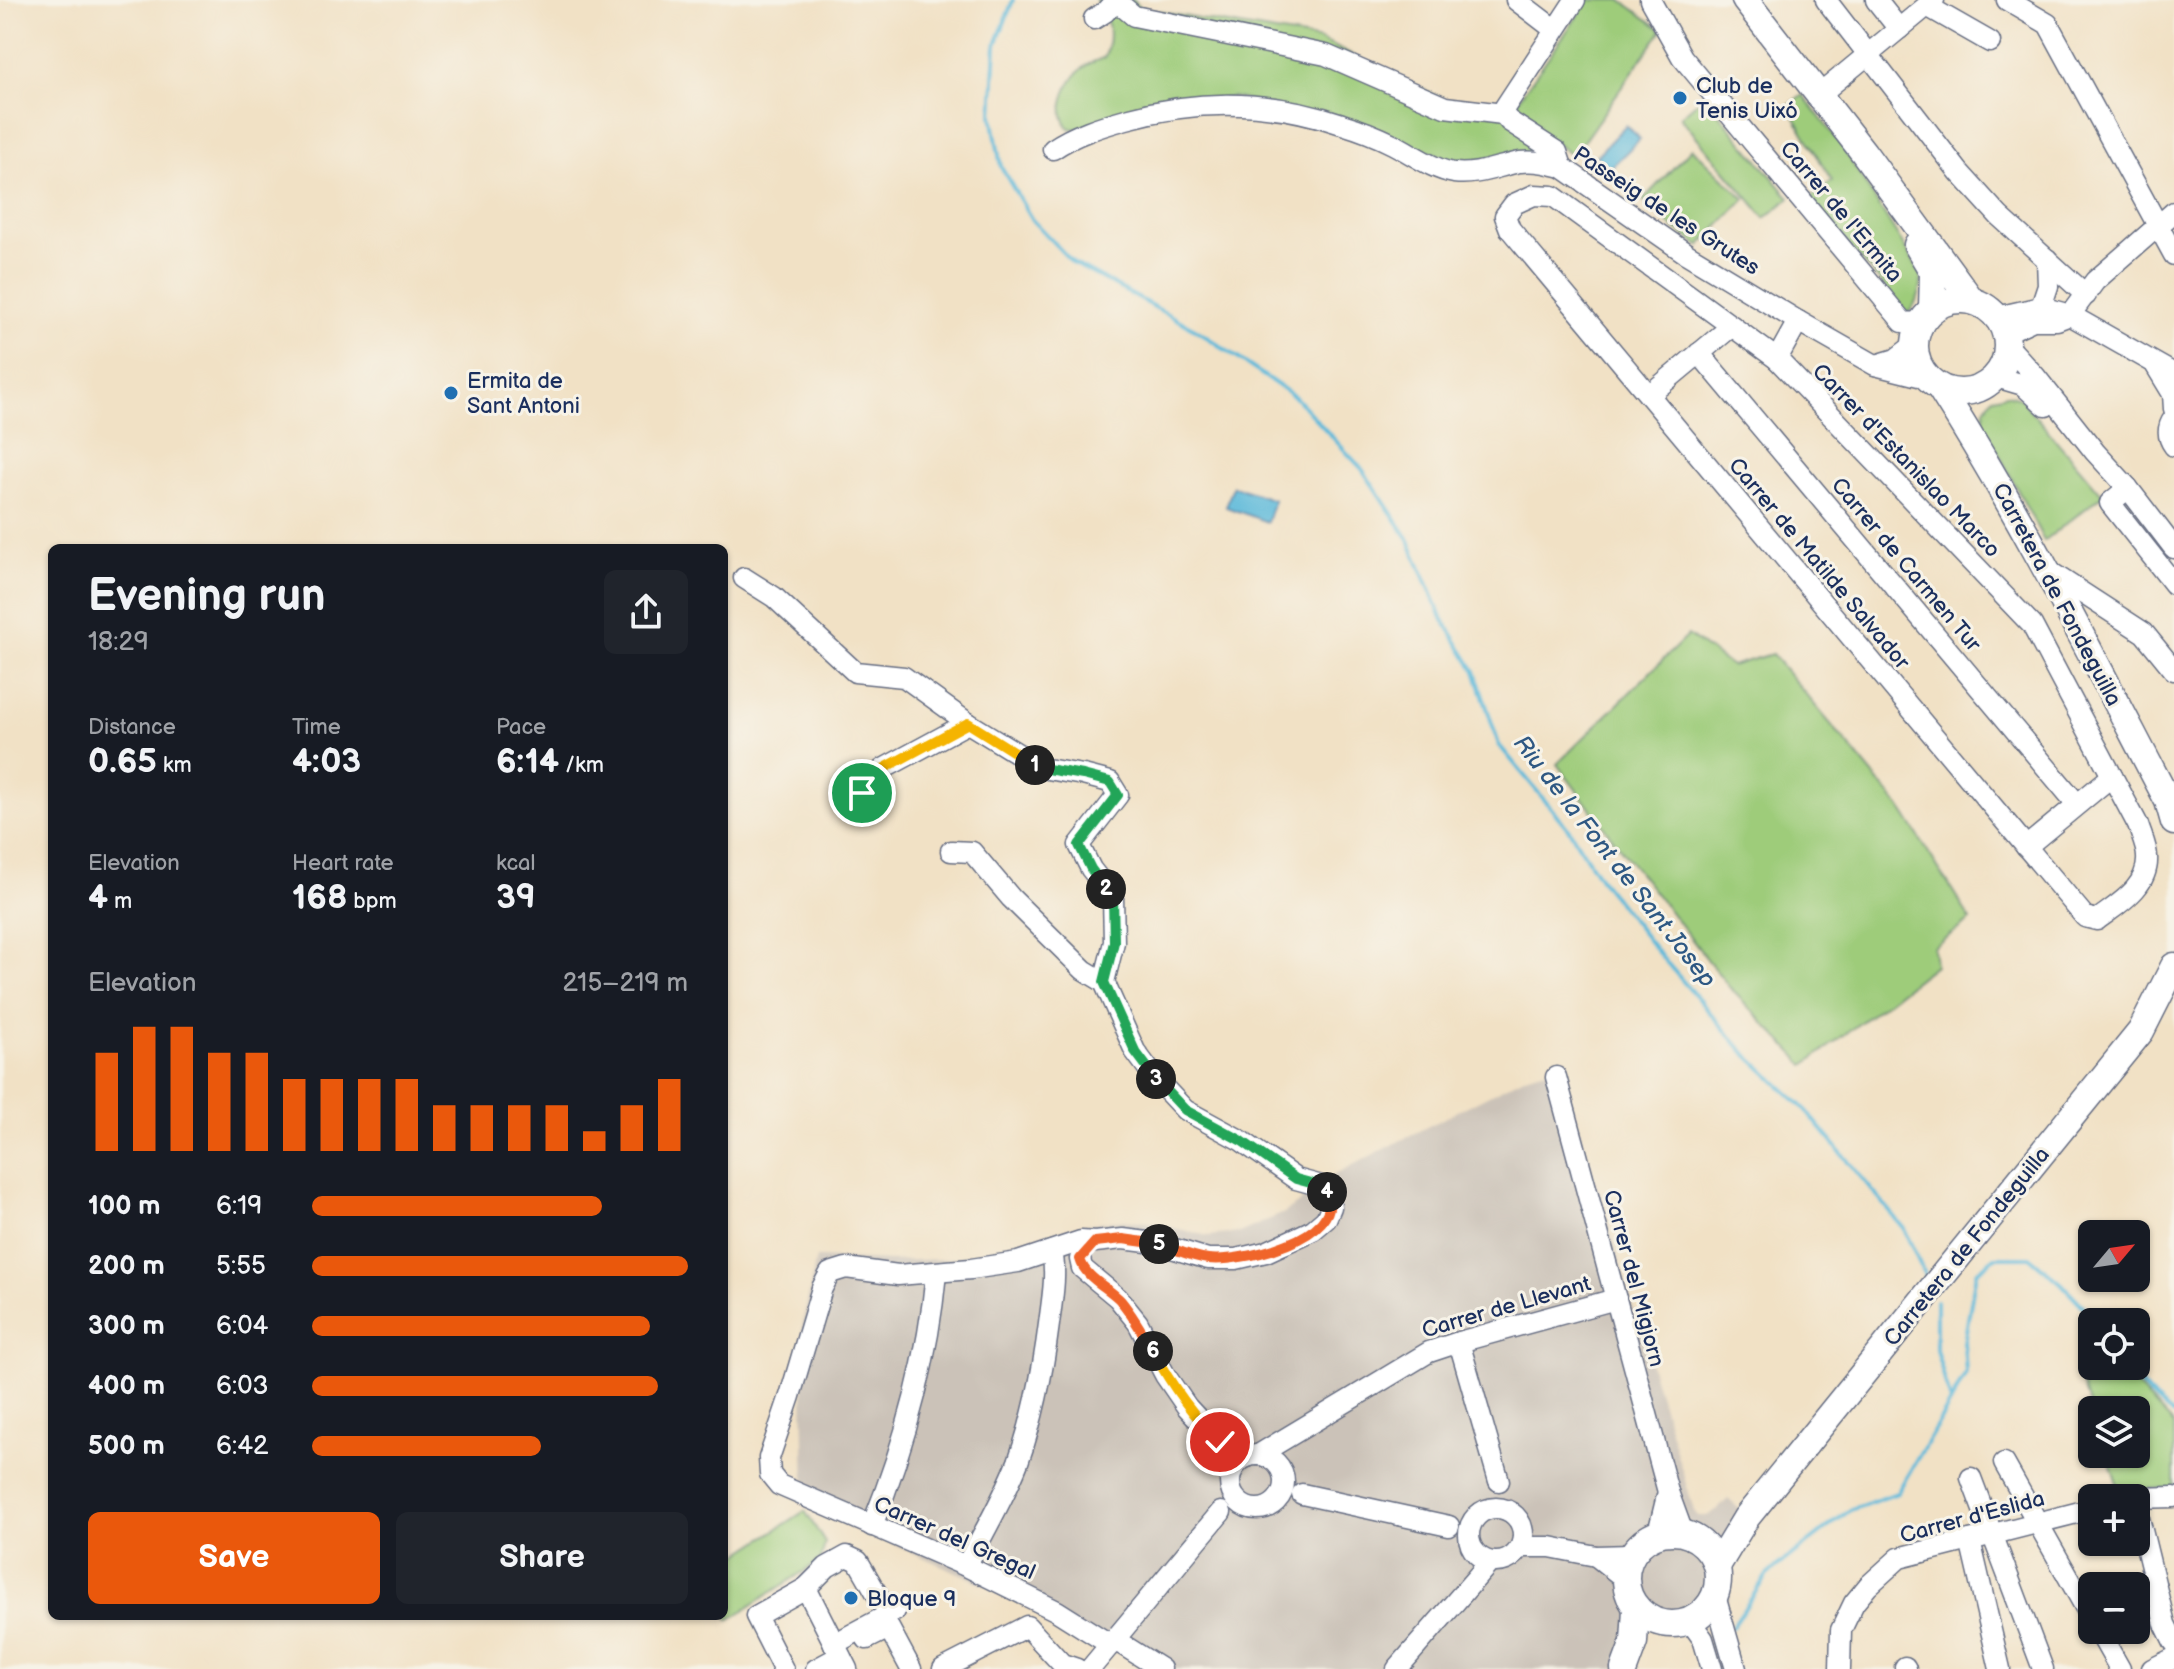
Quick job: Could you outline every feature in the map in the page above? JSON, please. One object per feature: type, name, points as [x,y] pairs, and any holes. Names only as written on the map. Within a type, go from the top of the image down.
[{"type":"main road","points":[[1753,3],[1819,95],[1864,153],[1972,301],[2003,332],[2004,362],[1989,382],[1963,392],[1933,383],[1917,361],[1933,272],[1864,153]]},
{"type":"main road","points":[[1922,326],[1952,300],[1972,301]]},
{"type":"main road","name":"Carretera de Fondeguilla","points":[[1982,453],[1972,416],[1989,382]]},
{"type":"main road","name":"Carretera de Fondeguilla","points":[[1933,383],[1982,453],[2168,801],[2174,822]]},
{"type":"main road","name":"Carretera de Fondeguilla","points":[[1717,1566],[1746,1518],[2141,1031],[2174,966]]},
{"type":"main road","name":"Carretera de Fondeguilla","points":[[1681,1536],[1725,1532],[1746,1518]]},
{"type":"main road","points":[[1624,1669],[1634,1642],[1636,1609],[1628,1567],[1642,1541],[1681,1536],[1717,1566],[1717,1604],[1632,1669]]},
{"type":"main road","points":[[1636,1609],[1653,1621],[1689,1628]]},
{"type":"street","points":[[1094,19],[1115,0],[1134,16],[1326,55],[1445,107],[1503,114],[1557,152],[1562,167]]},
{"type":"street","points":[[1516,0],[1554,29]]},
{"type":"street","points":[[1503,114],[1575,0]]},
{"type":"street","name":"Carrer de l'Ermita","points":[[1650,0],[1682,57],[1903,322],[1922,326]]},
{"type":"street","points":[[1826,0],[1959,172],[1999,216],[2086,295]]},
{"type":"street","points":[[1876,0],[1899,29]]},
{"type":"street","points":[[2007,0],[2048,24],[2166,219],[2174,255]]},
{"type":"street","points":[[1819,95],[1931,3],[1990,42]]},
{"type":"street","name":"Passeig de les Grutes","points":[[1053,149],[1108,123],[1147,113],[1237,104],[1295,111],[1343,124],[1454,173],[1473,173],[1522,162],[1543,162],[1562,167],[1687,254],[1798,321],[1875,365],[1933,383]]},
{"type":"street","name":"Carrer d'Estanislao Marco","points":[[1510,229],[1505,216],[1514,204],[1534,195],[1553,196],[1777,359],[2032,625],[2138,825],[2147,857],[2144,880],[2097,920]]},
{"type":"street","points":[[2003,332],[2033,320],[2057,320],[2070,315],[2095,281],[2166,219]]},
{"type":"street","name":"Carrer de Matilde Salvador","points":[[1510,229],[2085,917],[2097,920]]},
{"type":"street","points":[[2003,332],[2041,307],[2048,286],[2047,259]]},
{"type":"street","points":[[2041,307],[2070,315],[2174,374]]},
{"type":"street","points":[[1777,359],[1798,321]]},
{"type":"street","points":[[1649,395],[1732,326]]},
{"type":"street","points":[[1875,365],[1896,359],[1922,326]]},
{"type":"street","points":[[2003,332],[2174,548]]},
{"type":"street","name":"Carrer de Carmen Tur","points":[[1699,353],[2077,804]]},
{"type":"street","points":[[2154,362],[2173,394],[2174,409]]},
{"type":"street","points":[[1989,382],[2023,385],[2095,452]]},
{"type":"street","points":[[2174,418],[2169,428],[2169,440],[2174,446]]},
{"type":"street","points":[[2128,488],[2110,503],[2174,584]]},
{"type":"street","points":[[2045,569],[2144,633],[2174,670]]},
{"type":"street","points":[[744,578],[774,597],[855,672],[904,677],[968,723],[1041,768],[1110,782],[1118,795],[1079,845],[1091,869],[1113,897],[1114,942],[1104,982]]},
{"type":"street","points":[[862,793],[883,769],[968,723]]},
{"type":"street","points":[[2026,847],[2112,776]]},
{"type":"street","points":[[872,1526],[908,1425],[933,1310],[936,1273],[1074,1258],[1123,1239],[1155,1243],[1208,1259],[1236,1259],[1266,1252],[1304,1235],[1326,1219],[1331,1207],[1329,1193],[1318,1185],[1296,1179],[1242,1141],[1185,1110],[1135,1051],[1104,982],[1084,970],[1021,908],[972,852],[951,851]]},
{"type":"street","name":"Carrer del Migjorn","points":[[1556,1077],[1681,1536]]},
{"type":"street","points":[[1074,1258],[1118,1298],[1138,1323],[1165,1375],[1187,1407],[1220,1442],[1283,1475],[1288,1492]]},
{"type":"street","points":[[966,1566],[998,1508],[1018,1462],[1074,1258]]},
{"type":"street","name":"Carrer del Gregal","points":[[936,1273],[898,1275],[846,1268],[830,1273],[822,1288],[769,1458],[770,1474],[779,1485],[966,1566],[1057,1611],[1161,1669]]},
{"type":"street","name":"Carrer de Llevant","points":[[1253,1460],[1287,1436],[1429,1352],[1616,1299]]},
{"type":"street","points":[[1459,1342],[1499,1481],[1501,1509]]},
{"type":"street","points":[[1253,1460],[1229,1483],[1237,1498],[1258,1510],[1266,1509],[1288,1492],[1449,1526],[1477,1545],[1504,1562],[1511,1559],[1522,1540],[1521,1523],[1501,1509],[1477,1514],[1477,1545],[1471,1582],[1397,1669]]},
{"type":"street","points":[[2004,1463],[2078,1594]]},
{"type":"street","points":[[1971,1478],[2043,1669]]},
{"type":"street","points":[[2150,1498],[2174,1497]]},
{"type":"street","points":[[1090,1669],[1221,1512],[1237,1498]]},
{"type":"street","name":"Carrer d'Eslida","points":[[1840,1669],[1841,1630],[1854,1603],[1899,1558],[2078,1513]]},
{"type":"street","points":[[1522,1540],[1596,1556],[1628,1567]]},
{"type":"street","points":[[1970,1540],[2000,1669]]},
{"type":"street","points":[[783,1669],[756,1616],[806,1588],[827,1567],[847,1556],[858,1561],[881,1601],[895,1611],[840,1656]]},
{"type":"street","points":[[2148,1556],[2165,1624],[2169,1659]]},
{"type":"street","points":[[806,1588],[840,1656]]},
{"type":"street","points":[[1717,1604],[1736,1669]]},
{"type":"street","points":[[943,1669],[984,1660],[1027,1626],[1067,1667]]},
{"type":"street","points":[[816,1669],[889,1628],[911,1669]]},
{"type":"street","points":[[1689,1628],[1712,1669]]},
{"type":"street","points":[[2106,1644],[2120,1669]]},
{"type":"shaded area","points":[[1561,1066],[1694,1511],[1698,1516],[1707,1516],[1728,1499],[1753,1521],[1732,1560],[1733,1580],[1729,1599],[1718,1616],[1698,1630],[1669,1634],[1648,1626],[1614,1669],[1162,1669],[1128,1648],[805,1505],[802,1327],[816,1258],[890,1261],[946,1259],[1001,1249],[1080,1225],[1114,1220],[1149,1222],[1208,1236],[1239,1233],[1284,1213],[1320,1182],[1528,1075]]},
{"type":"green space","points":[[1096,0],[1133,0],[1140,7],[1177,15],[1321,40],[1448,102],[1498,106],[1554,157],[1503,153],[1466,163],[1448,159],[1383,132],[1232,97],[1069,128],[1063,112],[1065,94],[1080,71],[1105,57],[1107,49],[1107,20]]},
{"type":"green space","points":[[1589,0],[1621,0],[1662,30],[1573,156],[1510,111]]},
{"type":"green space","points":[[1803,95],[1843,148],[1921,274],[1919,295],[1908,314],[1809,199],[1832,181],[1788,106]]},
{"type":"green space","points":[[1704,96],[1790,198],[1765,218],[1680,117]]},
{"type":"green space","points":[[1692,148],[1745,199],[1700,246],[1670,225],[1643,200]]},
{"type":"green space","points":[[2007,394],[2020,398],[2103,495],[2044,541],[1983,423],[1985,409],[1993,397]]},
{"type":"green space","points":[[1688,635],[1731,666],[1772,654],[1900,807],[1971,920],[1933,947],[1935,965],[1805,1065],[1730,988],[1557,764]]},
{"type":"green space","points":[[2131,1380],[2146,1396],[2086,1396],[2081,1381],[2113,1383]]},
{"type":"green space","points":[[2150,1400],[2174,1425],[2174,1488],[2150,1489],[2150,1484],[2117,1484],[2112,1468],[2150,1468]]},
{"type":"green space","points":[[805,1511],[825,1543],[821,1560],[729,1620],[728,1561]]},
{"type":"water","points":[[1626,125],[1640,139],[1609,169],[1596,156]]},
{"type":"water","points":[[1233,486],[1274,500],[1267,522],[1226,507]]},
{"type":"waterway","name":"Riu de la Font de Sant Josep","points":[[1013,0],[996,45],[992,115],[1001,167],[1032,220],[1073,263],[1195,329],[1295,397],[1362,469],[1408,538],[1442,618],[1475,671],[1499,745],[1570,831],[1600,879],[1655,949],[1743,1051],[1804,1108],[1904,1229],[1926,1278]]},
{"type":"waterway","points":[[1952,1400],[1966,1373],[1964,1343],[1976,1272],[1995,1257],[2030,1257],[2085,1308]]},
{"type":"waterway","name":"Riu de la Font de Sant Josep","points":[[1732,1627],[1767,1575],[1850,1510],[1897,1493],[1951,1402],[1936,1350],[1936,1301]]},
{"type":"waterway","points":[[2137,1380],[2174,1415]]},
{"type":"place","name":"Club de Tenis Uixó","points":[[1680,98]]},
{"type":"place","name":"Ermita de Sant Antoni","points":[[451,393]]},
{"type":"place","name":"Bloque 9","points":[[851,1598]]},
{"type":"route","points":[[862,793],[883,769],[968,723],[1041,768],[1110,782],[1118,795],[1079,845],[1091,869],[1113,897],[1114,942],[1104,982],[1135,1051],[1185,1110],[1242,1141],[1296,1179],[1318,1185],[1329,1193],[1331,1207],[1326,1219],[1294,1241],[1266,1252],[1236,1259],[1208,1259],[1155,1243],[1123,1239],[1095,1242],[1080,1259],[1082,1268],[1118,1298],[1138,1323],[1165,1375],[1187,1407],[1220,1442]]}]
